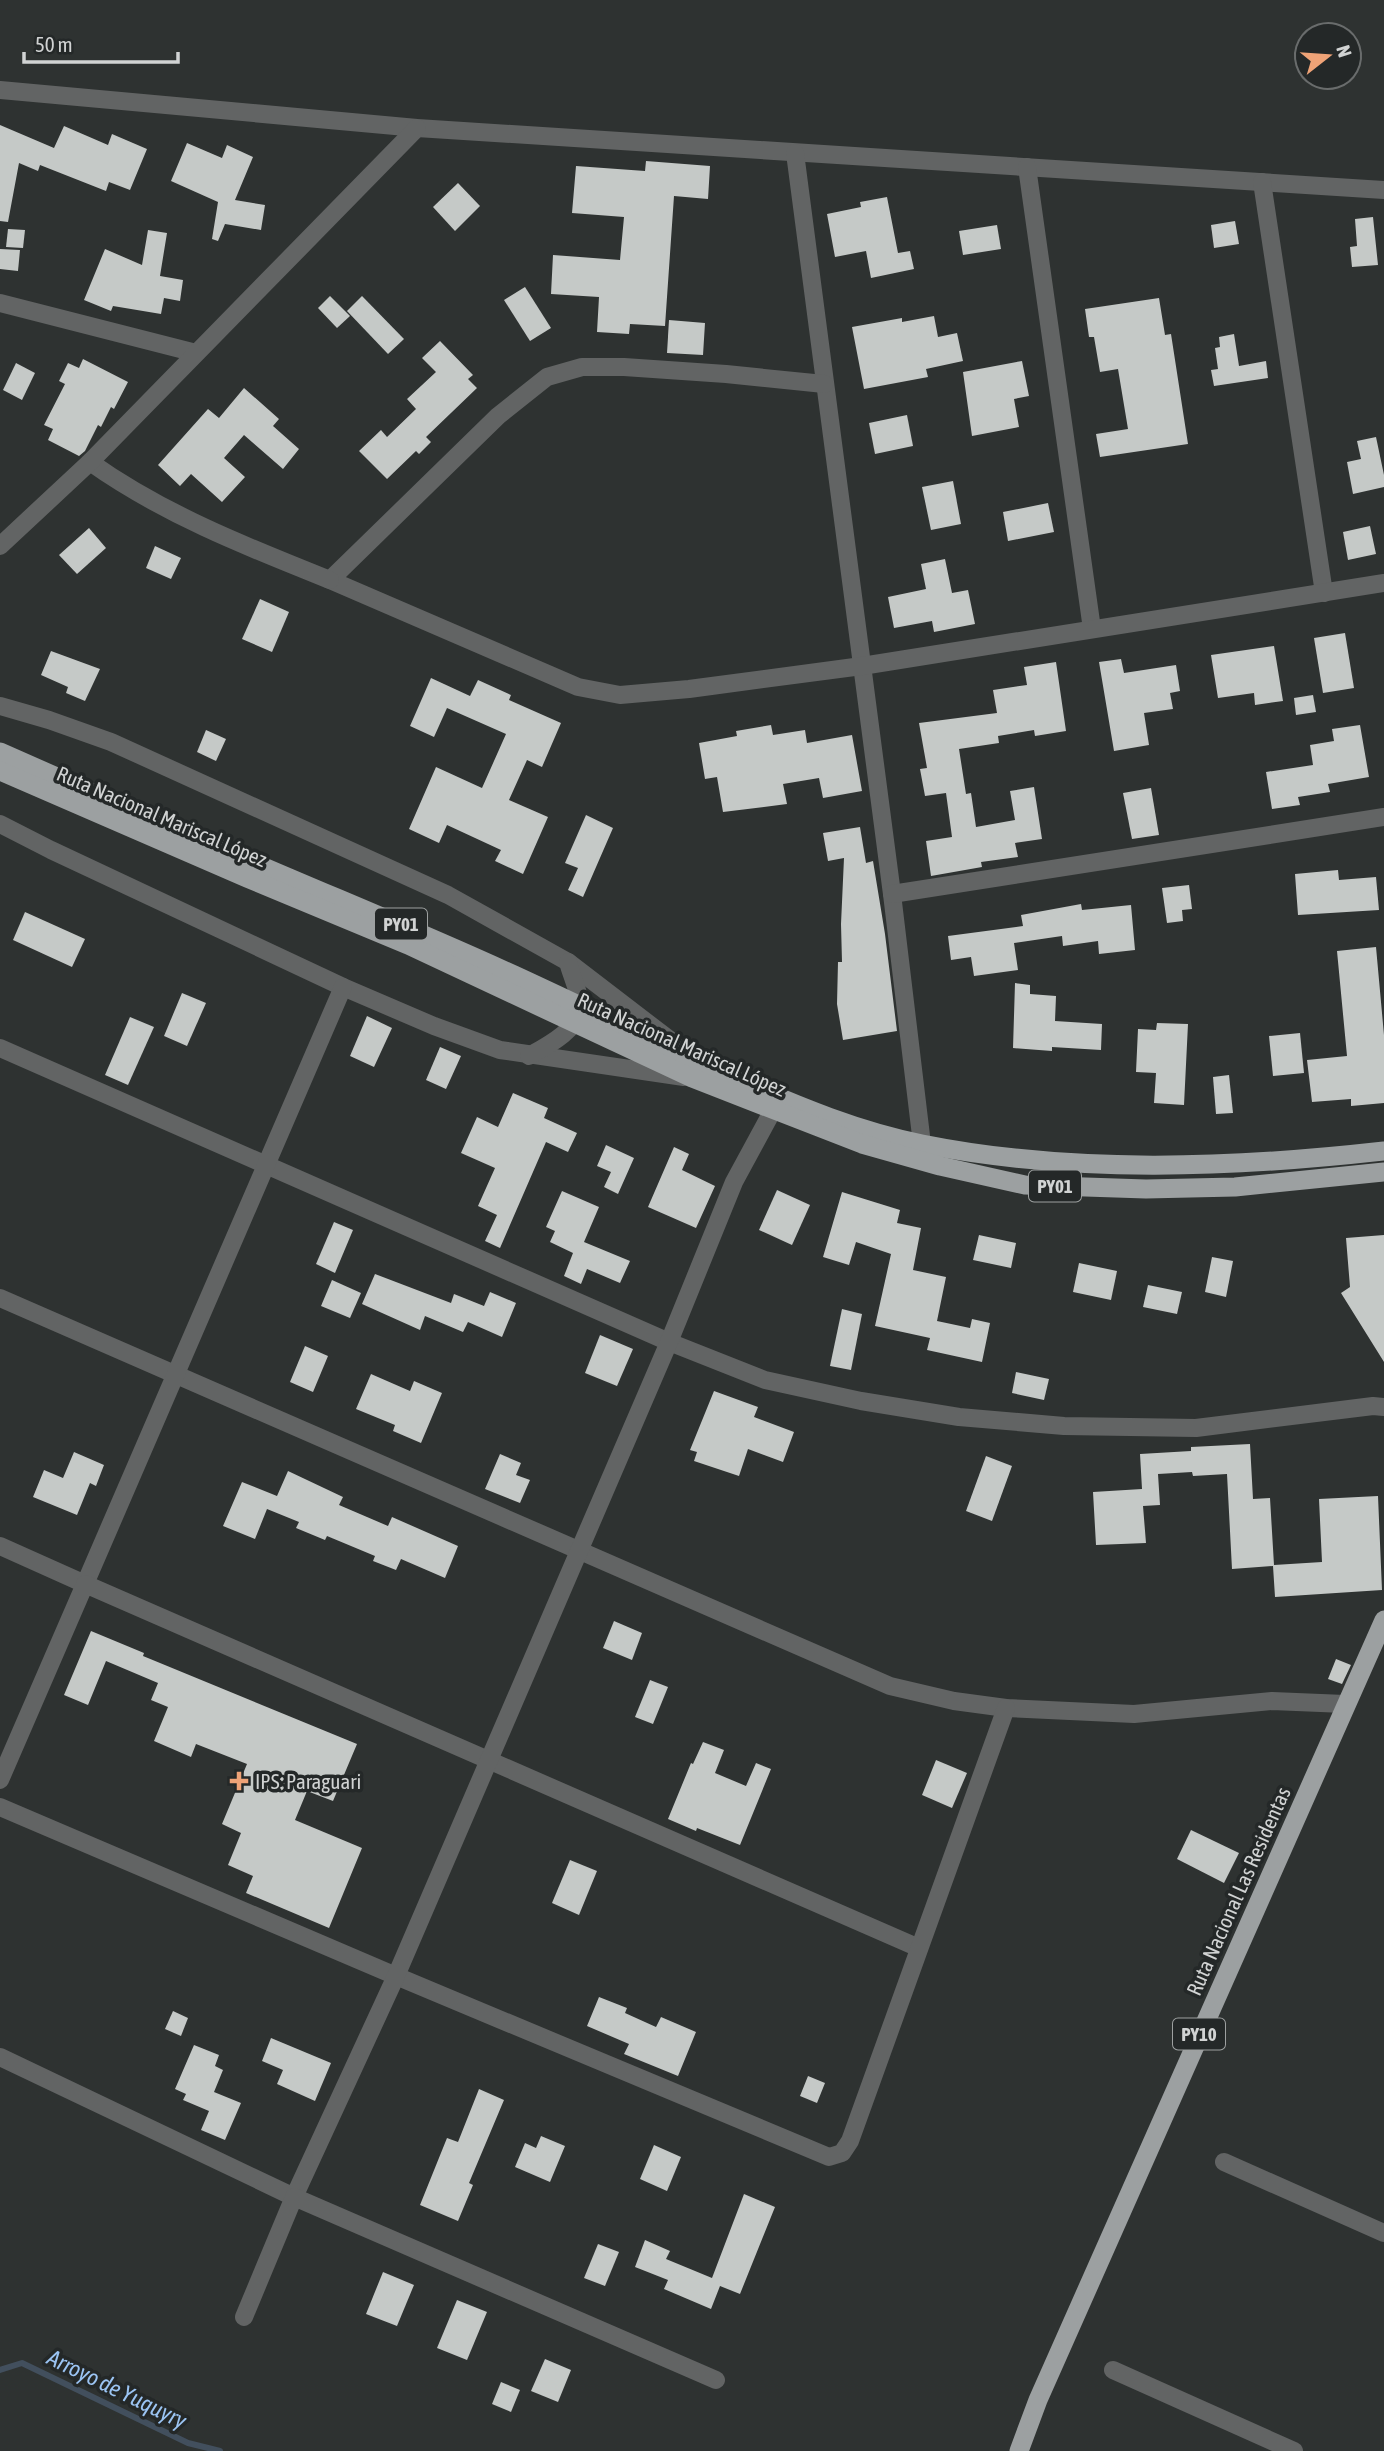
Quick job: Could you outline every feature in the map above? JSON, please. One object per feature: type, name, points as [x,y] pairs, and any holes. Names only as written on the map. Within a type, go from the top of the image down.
[{"type":"highway","name":"Ruta Nacional Mariscal López","points":[[0,752],[253,863],[415,930],[773,1110],[862,1144],[940,1167],[1025,1185],[1146,1189],[1235,1187],[1384,1172]]},
{"type":"highway","name":"Ruta Nacional Mariscal López","points":[[0,771],[247,878],[578,1014]]},
{"type":"highway","name":"Ruta Nacional Mariscal López","points":[[696,1070],[862,1130],[922,1144],[1029,1161],[1235,1163],[1384,1151]]},
{"type":"highway","name":"Ruta Nacional Las Residentas","points":[[1019,2451],[1038,2400],[1384,1620]]},
{"type":"street","points":[[0,90],[417,128],[1384,190]]},
{"type":"street","points":[[0,546],[90,462],[417,128]]},
{"type":"street","points":[[795,153],[922,1144]]},
{"type":"street","points":[[1027,167],[1091,629]]},
{"type":"street","points":[[1262,182],[1324,593]]},
{"type":"street","points":[[0,303],[196,353]]},
{"type":"street","points":[[330,580],[498,416],[547,377],[582,367],[624,368],[726,374],[824,384]]},
{"type":"street","points":[[90,462],[131,489],[219,535],[578,687],[620,695],[689,689],[862,666],[1384,583]]},
{"type":"street","points":[[0,706],[111,742],[448,895],[568,962],[696,1070]]},
{"type":"street","points":[[892,894],[1384,817]]},
{"type":"street","points":[[3,831],[51,850],[343,987],[434,1026],[500,1050],[529,1056],[696,1070]]},
{"type":"street","points":[[529,1056],[548,1045],[578,1014],[568,962]]},
{"type":"street","points":[[0,1780],[343,987]]},
{"type":"street","points":[[0,1048],[669,1342],[765,1380],[861,1401],[959,1417],[1064,1426],[1196,1428],[1373,1406],[1384,1407]]},
{"type":"street","points":[[244,2317],[294,2197],[396,1976],[669,1342],[734,1182],[773,1110]]},
{"type":"street","points":[[0,1298],[890,1686],[954,1701],[1006,1709],[1134,1714],[1272,1701],[1345,1704]]},
{"type":"street","points":[[0,1546],[919,1948]]},
{"type":"street","points":[[0,1807],[829,2157],[842,2153],[850,2141],[1006,1709]]},
{"type":"street","points":[[0,2056],[294,2197],[716,2379]]},
{"type":"street","points":[[1224,2162],[1384,2233]]},
{"type":"street","points":[[1112,2370],[1294,2451]]},
{"type":"building","points":[[0,125],[54,148],[64,126],[108,145],[112,134],[147,149],[130,190],[109,182],[106,191],[40,165],[38,171],[19,163],[8,222],[0,221]]},
{"type":"building","points":[[187,143],[222,158],[227,145],[253,157],[235,200],[265,205],[261,230],[225,224],[218,241],[212,239],[218,202],[171,181]]},
{"type":"building","points":[[646,161],[710,166],[708,199],[674,196],[665,326],[630,324],[629,334],[597,332],[599,297],[551,294],[553,255],[620,260],[624,217],[572,213],[576,166],[645,171]]},
{"type":"building","points":[[458,183],[480,206],[455,231],[433,207]]},
{"type":"building","points":[[887,197],[898,253],[910,251],[914,269],[871,278],[866,251],[835,257],[827,214],[861,207],[860,202]]},
{"type":"building","points":[[1373,217],[1378,265],[1352,267],[1350,247],[1357,246],[1355,219]]},
{"type":"building","points":[[1235,221],[1239,244],[1214,248],[1211,225]]},
{"type":"building","points":[[997,225],[1001,249],[963,255],[959,231]]},
{"type":"building","points":[[8,229],[25,230],[23,248],[6,247]]},
{"type":"building","points":[[148,230],[167,233],[160,276],[183,280],[180,301],[164,298],[161,314],[113,306],[111,311],[84,300],[105,249],[142,265]]},
{"type":"building","points":[[0,249],[20,250],[18,271],[0,269]]},
{"type":"building","points":[[525,287],[551,328],[530,341],[504,300]]},
{"type":"building","points":[[330,296],[350,316],[337,328],[318,308]]},
{"type":"building","points":[[362,296],[404,339],[388,354],[347,311]]},
{"type":"building","points":[[1159,298],[1165,335],[1171,334],[1188,444],[1100,457],[1096,434],[1128,429],[1118,369],[1100,372],[1094,337],[1089,337],[1085,309]]},
{"type":"building","points":[[934,316],[938,337],[957,333],[963,361],[926,369],[928,377],[864,389],[852,327],[902,318],[902,322]]},
{"type":"building","points":[[669,320],[705,323],[703,355],[667,353]]},
{"type":"building","points":[[1234,334],[1239,366],[1266,361],[1268,378],[1214,386],[1211,370],[1218,369],[1215,348],[1220,347],[1219,337]]},
{"type":"building","points":[[440,341],[473,375],[468,379],[477,388],[426,437],[431,442],[419,454],[416,451],[387,479],[359,451],[381,430],[387,437],[416,409],[407,399],[436,372],[422,358]]},
{"type":"building","points":[[83,359],[128,382],[114,409],[111,407],[101,427],[98,425],[85,451],[79,456],[48,440],[53,429],[44,425],[65,384],[59,381],[68,363],[79,368]]},
{"type":"building","points":[[1022,361],[1029,396],[1014,399],[1019,427],[972,436],[963,372]]},
{"type":"building","points":[[16,363],[35,373],[22,400],[3,390]]},
{"type":"building","points":[[244,388],[279,419],[273,426],[299,449],[283,469],[244,435],[224,458],[245,477],[222,502],[191,474],[180,486],[158,465],[208,409],[219,418]]},
{"type":"building","points":[[907,415],[913,446],[875,454],[869,423]]},
{"type":"building","points":[[1376,437],[1384,487],[1353,494],[1347,462],[1361,459],[1357,441]]},
{"type":"building","points":[[953,481],[961,524],[931,530],[922,487]]},
{"type":"building","points":[[1048,503],[1054,532],[1008,541],[1003,512]]},
{"type":"building","points":[[1370,526],[1376,554],[1348,560],[1343,532]]},
{"type":"building","points":[[89,528],[106,548],[77,574],[59,555]]},
{"type":"building","points":[[155,546],[181,558],[171,579],[146,568]]},
{"type":"building","points":[[945,559],[952,593],[968,590],[975,624],[934,632],[932,621],[894,628],[888,597],[926,589],[921,564]]},
{"type":"building","points":[[260,599],[289,612],[272,652],[242,639]]},
{"type":"building","points":[[1345,633],[1354,688],[1323,693],[1314,638]]},
{"type":"building","points":[[1274,646],[1283,701],[1255,705],[1254,693],[1218,698],[1211,655]]},
{"type":"building","points":[[51,651],[100,669],[85,701],[66,693],[68,687],[41,675]]},
{"type":"building","points":[[1121,659],[1124,673],[1176,665],[1180,691],[1170,693],[1173,709],[1144,713],[1149,745],[1114,751],[1099,662]]},
{"type":"building","points":[[1056,662],[1066,731],[1035,736],[1034,730],[998,736],[999,743],[959,749],[966,794],[971,793],[976,827],[1015,820],[1010,791],[1034,787],[1042,839],[1015,843],[1018,857],[981,862],[982,867],[931,876],[926,841],[952,837],[946,793],[925,796],[920,769],[927,768],[919,723],[997,713],[993,690],[1027,685],[1024,667]]},
{"type":"building","points":[[431,678],[470,696],[478,680],[511,695],[509,700],[561,723],[542,767],[527,760],[509,800],[548,817],[523,874],[495,861],[501,850],[447,825],[439,843],[409,829],[436,767],[482,788],[506,734],[447,708],[434,737],[410,726]]},
{"type":"building","points":[[1313,695],[1316,712],[1296,715],[1294,698]]},
{"type":"building","points":[[771,725],[773,735],[805,730],[807,743],[852,735],[862,791],[823,798],[819,778],[783,784],[787,804],[723,812],[717,777],[705,779],[699,743],[737,736],[736,731]]},
{"type":"building","points":[[1360,725],[1369,777],[1328,784],[1330,792],[1298,797],[1300,805],[1272,809],[1266,772],[1313,765],[1310,745],[1334,741],[1332,729]]},
{"type":"building","points":[[206,730],[226,739],[216,761],[197,752]]},
{"type":"building","points":[[1151,788],[1159,835],[1132,839],[1123,793]]},
{"type":"building","points":[[586,815],[613,828],[583,897],[568,890],[578,868],[565,863]]},
{"type":"building","points":[[860,827],[866,863],[873,861],[897,1031],[843,1040],[837,1004],[838,962],[842,962],[844,858],[828,861],[823,833]]},
{"type":"building","points":[[1338,870],[1339,880],[1376,877],[1379,910],[1298,915],[1295,874]]},
{"type":"building","points":[[1189,885],[1192,909],[1182,910],[1183,921],[1167,923],[1162,888]]},
{"type":"building","points":[[1081,904],[1082,910],[1131,905],[1135,950],[1099,954],[1098,941],[1063,946],[1062,936],[1014,943],[1018,970],[974,976],[971,957],[951,960],[948,936],[1023,926],[1021,915]]},
{"type":"building","points":[[25,912],[85,939],[72,967],[13,940]]},
{"type":"building","points":[[1376,947],[1384,1035],[1384,1103],[1351,1106],[1351,1099],[1312,1102],[1307,1060],[1347,1056],[1337,951]]},
{"type":"building","points":[[1015,983],[1030,985],[1030,994],[1056,996],[1055,1021],[1102,1024],[1101,1050],[1052,1047],[1052,1051],[1013,1048]]},
{"type":"building","points":[[182,993],[206,1003],[187,1046],[164,1036]]},
{"type":"building","points":[[367,1016],[392,1028],[374,1067],[350,1056]]},
{"type":"building","points":[[130,1017],[154,1027],[128,1085],[105,1075]]},
{"type":"building","points":[[1157,1023],[1188,1024],[1184,1105],[1154,1103],[1156,1073],[1136,1072],[1138,1029],[1156,1030]]},
{"type":"building","points":[[1300,1033],[1304,1073],[1273,1076],[1269,1036]]},
{"type":"building","points":[[440,1047],[461,1056],[446,1089],[426,1080]]},
{"type":"building","points":[[1229,1075],[1233,1113],[1216,1114],[1213,1077]]},
{"type":"building","points":[[513,1093],[548,1108],[544,1118],[577,1133],[568,1152],[546,1142],[500,1248],[485,1241],[497,1215],[478,1206],[495,1168],[461,1153],[477,1117],[498,1127]]},
{"type":"building","points":[[606,1145],[634,1158],[618,1194],[604,1187],[611,1172],[597,1166]]},
{"type":"building","points":[[674,1147],[689,1154],[682,1170],[715,1186],[696,1228],[648,1207]]},
{"type":"building","points":[[777,1190],[810,1205],[792,1245],[759,1230]]},
{"type":"building","points":[[562,1191],[599,1207],[584,1242],[630,1261],[620,1283],[587,1269],[581,1284],[564,1276],[573,1253],[550,1242],[555,1231],[546,1227]]},
{"type":"building","points":[[842,1192],[900,1210],[897,1223],[921,1228],[913,1270],[946,1277],[937,1321],[970,1328],[972,1319],[990,1323],[982,1362],[927,1350],[930,1338],[875,1326],[891,1254],[856,1242],[849,1265],[823,1257]]},
{"type":"building","points":[[334,1222],[353,1230],[335,1273],[316,1264]]},
{"type":"building","points":[[979,1235],[1016,1243],[1011,1268],[973,1260]]},
{"type":"building","points":[[1384,1235],[1384,1362],[1341,1293],[1350,1287],[1346,1238]]},
{"type":"building","points":[[1212,1257],[1233,1261],[1226,1297],[1205,1292]]},
{"type":"building","points":[[1079,1263],[1117,1271],[1111,1300],[1073,1292]]},
{"type":"building","points":[[375,1274],[451,1303],[454,1294],[484,1306],[490,1292],[516,1303],[502,1337],[468,1322],[463,1332],[425,1316],[420,1330],[362,1304]]},
{"type":"building","points":[[332,1280],[361,1293],[350,1318],[321,1306]]},
{"type":"building","points":[[1148,1285],[1182,1292],[1177,1314],[1143,1307]]},
{"type":"building","points":[[842,1309],[862,1314],[851,1370],[830,1366]]},
{"type":"building","points":[[600,1335],[633,1349],[617,1386],[585,1373]]},
{"type":"building","points":[[305,1346],[328,1356],[313,1392],[290,1382]]},
{"type":"building","points":[[1016,1372],[1049,1379],[1044,1400],[1012,1393]]},
{"type":"building","points":[[371,1374],[410,1391],[414,1381],[442,1393],[421,1443],[393,1431],[395,1425],[356,1409]]},
{"type":"building","points":[[714,1391],[758,1407],[754,1417],[794,1432],[783,1462],[748,1449],[739,1476],[694,1461],[697,1452],[690,1450]]},
{"type":"building","points":[[1250,1444],[1253,1499],[1270,1498],[1274,1565],[1322,1562],[1319,1499],[1378,1496],[1382,1590],[1275,1597],[1273,1566],[1232,1569],[1227,1474],[1158,1474],[1160,1505],[1143,1506],[1146,1543],[1096,1545],[1093,1492],[1142,1489],[1140,1454],[1191,1451],[1191,1447]]},
{"type":"building","points":[[74,1452],[104,1465],[96,1486],[90,1483],[77,1515],[33,1497],[44,1470],[63,1478]]},
{"type":"building","points":[[500,1454],[521,1463],[516,1475],[530,1480],[520,1503],[485,1489]]},
{"type":"building","points":[[986,1456],[1012,1466],[992,1521],[966,1511]]},
{"type":"building","points":[[288,1471],[343,1497],[339,1505],[388,1526],[392,1517],[458,1546],[445,1578],[401,1559],[396,1570],[373,1561],[375,1556],[327,1536],[325,1540],[296,1528],[299,1522],[267,1509],[255,1539],[223,1526],[242,1482],[277,1496]]},
{"type":"building","points":[[614,1621],[642,1633],[632,1660],[603,1648]]},
{"type":"building","points":[[91,1631],[144,1653],[143,1656],[357,1744],[333,1801],[307,1791],[295,1820],[362,1848],[329,1928],[246,1893],[253,1876],[228,1865],[241,1833],[222,1824],[247,1764],[196,1744],[191,1757],[154,1741],[168,1707],[151,1700],[158,1683],[106,1661],[88,1705],[64,1695]]},
{"type":"building","points":[[1336,1659],[1351,1665],[1342,1684],[1328,1679]]},
{"type":"building","points":[[650,1680],[668,1687],[653,1724],[635,1717]]},
{"type":"building","points":[[703,1742],[724,1750],[715,1773],[746,1786],[756,1763],[771,1769],[740,1845],[668,1819],[691,1763],[693,1764]]},
{"type":"building","points":[[936,1760],[967,1773],[952,1808],[922,1795]]},
{"type":"building","points":[[1191,1830],[1239,1853],[1224,1883],[1177,1859]]},
{"type":"building","points":[[570,1860],[597,1871],[579,1915],[552,1903]]},
{"type":"building","points":[[599,1997],[627,2008],[625,2013],[656,2027],[661,2017],[696,2032],[678,2076],[624,2054],[629,2044],[587,2026]]},
{"type":"building","points":[[173,2011],[188,2018],[181,2036],[165,2029]]},
{"type":"building","points":[[271,2038],[331,2063],[315,2101],[277,2084],[283,2070],[262,2061]]},
{"type":"building","points":[[194,2045],[219,2055],[215,2066],[223,2070],[214,2092],[241,2103],[225,2140],[201,2130],[209,2111],[183,2100],[186,2094],[175,2089]]},
{"type":"building","points":[[808,2076],[825,2083],[817,2103],[800,2096]]},
{"type":"building","points":[[479,2089],[504,2100],[469,2183],[473,2185],[458,2221],[420,2205],[447,2138],[458,2142]]},
{"type":"building","points":[[541,2136],[565,2146],[550,2182],[515,2167],[525,2143],[536,2148]]},
{"type":"building","points":[[654,2145],[681,2157],[667,2191],[640,2179]]},
{"type":"building","points":[[744,2194],[775,2207],[740,2294],[720,2286],[711,2309],[664,2289],[668,2280],[635,2267],[645,2240],[670,2251],[666,2259],[712,2278]]},
{"type":"building","points":[[598,2244],[619,2252],[605,2286],[584,2278]]},
{"type":"building","points":[[383,2272],[414,2285],[397,2326],[366,2314]]},
{"type":"building","points":[[457,2300],[487,2312],[467,2360],[437,2348]]},
{"type":"building","points":[[545,2359],[571,2370],[558,2402],[531,2391]]},
{"type":"building","points":[[501,2382],[520,2390],[511,2412],[492,2404]]},
{"type":"waterway","name":"Arroyo de Yuquyry","points":[[0,2370],[22,2363],[188,2443],[220,2451]]},
{"type":"place","name":"IPS: Paraguari","points":[[239,1781]]}]
